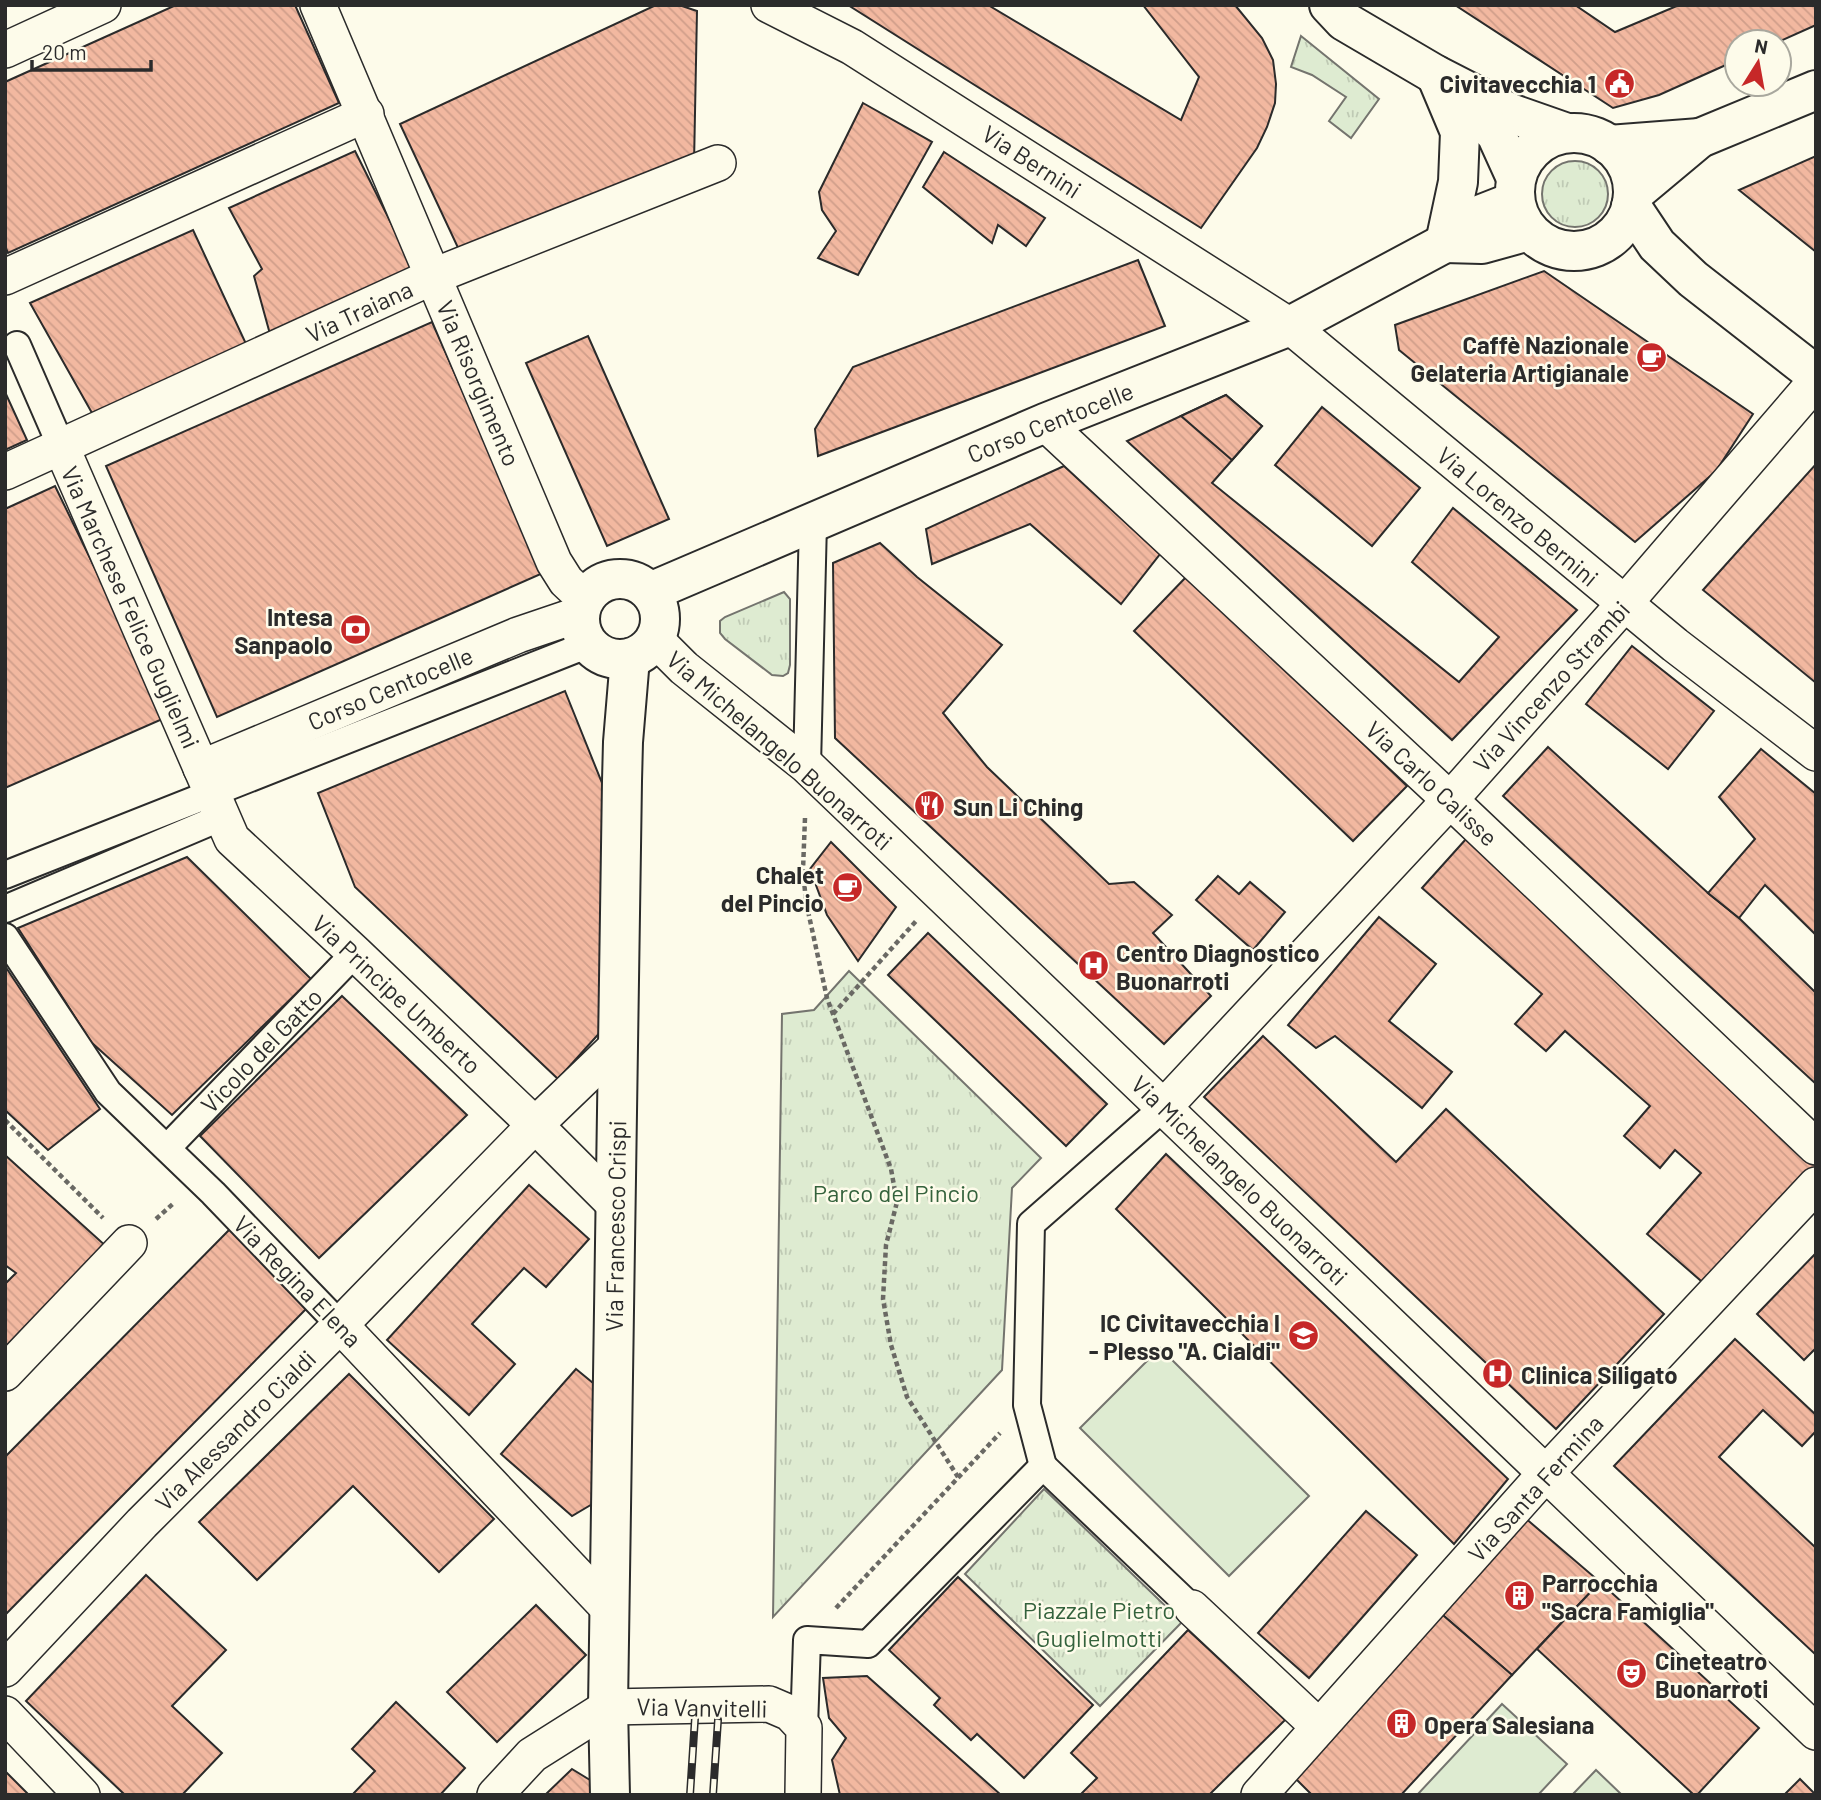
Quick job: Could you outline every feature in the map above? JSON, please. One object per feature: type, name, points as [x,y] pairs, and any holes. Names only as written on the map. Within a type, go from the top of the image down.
[{"type":"street","points":[[5,50],[103,5]]},
{"type":"street","name":"Via Risorgimento","points":[[318,5],[554,562],[585,619]]},
{"type":"street","name":"Via Bernini","points":[[769,5],[852,47],[1290,326]]},
{"type":"street","points":[[1329,5],[1344,21],[1436,75],[1510,113],[1567,133],[1588,135],[1609,145],[1618,152],[1629,172],[1632,200],[1657,245],[1693,279],[1816,375]]},
{"type":"street","points":[[1436,75],[1496,134],[1520,203],[1549,246],[1559,250],[1579,251],[1604,243],[1622,227],[1632,200],[1700,138]]},
{"type":"street","points":[[1436,75],[1460,132],[1458,182],[1444,243]]},
{"type":"street","points":[[1609,145],[1700,138],[1816,90]]},
{"type":"street","points":[[5,277],[366,114]]},
{"type":"street","points":[[1520,203],[1527,156],[1543,141],[1567,133]]},
{"type":"street","name":"Via Traiana","points":[[5,472],[434,276],[719,163]]},
{"type":"street","name":"Corso Centocelle","points":[[650,592],[1045,423],[1290,326],[1444,243],[1474,217],[1520,203]]},
{"type":"street","points":[[1604,243],[1647,263],[1693,279]]},
{"type":"street","name":"Via Lorenzo Bernini","points":[[1290,326],[1624,604],[1816,753]]},
{"type":"street","points":[[16,345],[61,446]]},
{"type":"street","name":"Via Vincenzo Strambi","points":[[1164,1107],[1450,800],[1624,604],[1816,381]]},
{"type":"street","name":"Via Carlo Calisse","points":[[1045,423],[1450,800],[1816,1147]]},
{"type":"street","name":"Via Marchese Felice Guglielmi","points":[[61,446],[212,793]]},
{"type":"street","points":[[807,766],[813,522]]},
{"type":"street","points":[[617,578],[632,580],[650,592],[656,600],[660,617],[643,648],[608,657],[585,619],[596,587],[617,578]]},
{"type":"street","name":"Corso Centocelle","points":[[5,909],[212,793],[518,635],[585,619]]},
{"type":"street","name":"Via Michelangelo Buonarroti","points":[[643,648],[684,668],[807,766],[1816,1731]]},
{"type":"street","name":"Via Francesco Crispi","points":[[610,1795],[608,1707],[616,1047],[623,742],[643,648]]},
{"type":"street","points":[[5,874],[212,793]]},
{"type":"street","name":"Via Principe Umberto","points":[[212,793],[232,839],[535,1125],[616,1206]]},
{"type":"street","name":"Via Regina Elena","points":[[5,937],[108,1092],[213,1193],[610,1610]]},
{"type":"street","name":"Vicolo del Gatto","points":[[167,1148],[355,953]]},
{"type":"street","name":"Via Alessandro Cialdi","points":[[5,1669],[142,1523],[535,1125],[616,1047]]},
{"type":"street","points":[[1164,1107],[1031,1224],[1027,1405],[1043,1466],[1319,1727]]},
{"type":"street","name":"Via Santa Fermina","points":[[1259,1795],[1545,1474],[1816,1185]]},
{"type":"street","points":[[5,1373],[129,1243]]},
{"type":"street","points":[[803,1795],[807,1640],[868,1644],[1043,1466]]},
{"type":"street","name":"Via Vanvitelli","points":[[608,1707],[769,1704],[790,1713],[804,1727]]},
{"type":"street","points":[[495,1795],[532,1755],[608,1707]]},
{"type":"street","points":[[5,1713],[82,1795]]},
{"type":"path","points":[[807,766],[803,870],[806,902],[833,1014],[891,1169],[897,1202],[886,1245],[883,1299],[891,1345],[907,1398],[958,1477]]},
{"type":"path","points":[[833,1014],[941,893]]},
{"type":"path","points":[[5,1120],[129,1243],[184,1194],[203,1205],[213,1193]]},
{"type":"path","points":[[807,1640],[1027,1405]]},
{"type":"green space","points":[[1301,36],[1379,99],[1351,138],[1329,121],[1346,97],[1312,75],[1291,67]]},
{"type":"green space","points":[[1575,161],[1588,164],[1598,171],[1605,181],[1608,194],[1605,207],[1598,217],[1588,224],[1575,227],[1562,224],[1552,217],[1545,207],[1542,194],[1545,181],[1552,171],[1562,164]]},
{"type":"green space","points":[[784,592],[790,599],[790,665],[788,673],[783,676],[772,675],[725,639],[720,633],[720,621]]},
{"type":"green space","name":"Parco del Pincio","points":[[849,971],[1041,1158],[1012,1188],[1002,1370],[773,1617],[782,1014],[814,1010]]},
{"type":"green space","points":[[1160,1348],[1309,1496],[1229,1576],[1080,1428]]},
{"type":"green space","name":"Piazzale Pietro Guglielmotti","points":[[1044,1489],[1182,1622],[1100,1706],[965,1574]]},
{"type":"green space","points":[[1502,1704],[1567,1764],[1538,1795],[1417,1795]]},
{"type":"green space","points":[[1596,1770],[1622,1795],[1572,1795]]},
{"type":"building","points":[[176,5],[295,5],[339,103],[8,253],[5,246],[5,82]]},
{"type":"building","points":[[656,5],[679,5],[697,11],[694,164],[460,252],[400,124]]},
{"type":"building","points":[[848,5],[988,5],[1181,120],[1199,77],[1143,5],[1235,5],[1262,38],[1273,60],[1275,103],[1257,148],[1201,228]]},
{"type":"building","points":[[1455,5],[1575,5],[1615,32],[1679,5],[1816,5],[1816,25],[1793,35],[1793,28],[1723,28],[1723,66],[1659,95],[1613,108]]},
{"type":"building","points":[[863,103],[932,142],[858,275],[818,258],[836,231],[822,210],[819,192]]},
{"type":"building","points":[[355,151],[413,267],[270,334],[254,276],[262,269],[229,208]]},
{"type":"building","points":[[944,152],[1045,218],[1026,246],[998,225],[992,243],[923,187]]},
{"type":"building","points":[[1816,156],[1816,252],[1739,190]]},
{"type":"building","points":[[193,230],[247,346],[92,413],[30,303]]},
{"type":"building","points":[[1138,260],[1165,326],[818,456],[815,429],[853,367]]},
{"type":"building","points":[[1544,271],[1753,414],[1716,471],[1635,542],[1399,350],[1395,325]]},
{"type":"building","points":[[432,322],[543,573],[217,717],[106,466]]},
{"type":"building","points":[[588,336],[669,519],[607,546],[526,363]]},
{"type":"building","points":[[5,392],[27,440],[5,450]]},
{"type":"building","points":[[1226,395],[1262,426],[1212,483],[1459,682],[1499,637],[1412,562],[1453,508],[1577,610],[1452,740],[1127,441]]},
{"type":"building","points":[[1226,395],[1262,426],[1232,460],[1181,416]]},
{"type":"building","points":[[1322,407],[1420,488],[1372,546],[1275,465]]},
{"type":"building","points":[[1816,464],[1816,683],[1703,590]]},
{"type":"building","points":[[1064,466],[1160,554],[1121,604],[1030,524],[932,564],[926,529]]},
{"type":"building","points":[[55,486],[167,717],[5,788],[5,509]]},
{"type":"building","points":[[880,543],[917,577],[1002,645],[943,713],[987,767],[1109,884],[1134,882],[1172,915],[1153,933],[1211,996],[1164,1044],[835,738],[833,563]]},
{"type":"building","points":[[1188,575],[1407,786],[1353,841],[1134,631]]},
{"type":"building","points":[[1632,646],[1714,711],[1668,769],[1586,704]]},
{"type":"building","points":[[565,691],[602,783],[604,1028],[558,1079],[355,887],[318,793]]},
{"type":"building","points":[[1548,747],[1739,918],[1816,993],[1816,1084],[1503,796]]},
{"type":"building","points":[[1761,749],[1816,794],[1816,935],[1765,885],[1739,918],[1708,893],[1755,839],[1719,797]]},
{"type":"building","points":[[1466,839],[1816,1151],[1816,1166],[1708,1287],[1647,1234],[1701,1173],[1675,1150],[1660,1168],[1624,1136],[1650,1106],[1565,1031],[1546,1051],[1515,1024],[1542,994],[1422,888]]},
{"type":"building","name":"Chalet del Pincio","points":[[831,842],[896,907],[858,961],[827,915],[810,869]]},
{"type":"building","points":[[187,857],[311,979],[172,1115],[91,1042],[18,928]]},
{"type":"building","points":[[1218,876],[1239,894],[1250,882],[1285,912],[1253,950],[1196,900]]},
{"type":"building","points":[[1379,917],[1436,964],[1389,1021],[1452,1072],[1422,1108],[1335,1036],[1316,1048],[1288,1025]]},
{"type":"building","points":[[928,933],[1107,1104],[1066,1146],[888,975]]},
{"type":"building","points":[[5,966],[100,1109],[48,1150],[5,1110]]},
{"type":"building","points":[[342,996],[467,1115],[319,1258],[200,1136]]},
{"type":"building","points":[[1263,1036],[1396,1162],[1446,1109],[1664,1314],[1556,1429],[1204,1097]]},
{"type":"building","points":[[1166,1154],[1508,1479],[1454,1544],[1116,1209]]},
{"type":"building","points":[[5,1155],[108,1248],[5,1355],[5,1284],[16,1273],[5,1265]]},
{"type":"building","points":[[529,1185],[589,1239],[546,1287],[524,1268],[472,1324],[515,1364],[469,1415],[387,1340]]},
{"type":"building","points":[[230,1229],[307,1308],[5,1615],[5,1457]]},
{"type":"building","points":[[1816,1253],[1816,1348],[1804,1360],[1757,1314]]},
{"type":"building","points":[[1735,1339],[1816,1415],[1816,1431],[1802,1446],[1763,1410],[1719,1457],[1816,1548],[1816,1655],[1614,1466]]},
{"type":"building","points":[[576,1369],[593,1383],[594,1503],[572,1516],[501,1454]]},
{"type":"building","points":[[349,1374],[494,1519],[439,1572],[353,1486],[257,1580],[199,1522]]},
{"type":"building","points":[[1366,1511],[1417,1555],[1309,1678],[1258,1633]]},
{"type":"building","name":"Parrocchia \"Sacra Famiglia\"","points":[[1524,1517],[1600,1582],[1512,1675],[1437,1610]]},
{"type":"building","points":[[146,1575],[226,1650],[172,1706],[222,1753],[182,1795],[125,1795],[26,1701]]},
{"type":"building","points":[[958,1577],[1093,1705],[1024,1778],[977,1734],[971,1740],[934,1705],[940,1698],[889,1650]]},
{"type":"building","name":"Cineteatro Buonarroti","points":[[1600,1582],[1759,1728],[1697,1795],[1537,1649]]},
{"type":"building","points":[[536,1605],[586,1655],[497,1742],[447,1692]]},
{"type":"building","name":"Opera Salesiana","points":[[1437,1610],[1512,1675],[1401,1795],[1312,1795],[1290,1773]]},
{"type":"building","points":[[1188,1630],[1285,1720],[1209,1795],[1080,1795],[1097,1778],[1071,1753]]},
{"type":"building","points":[[867,1676],[1001,1795],[840,1795],[832,1760],[846,1738],[829,1718],[823,1678]]},
{"type":"building","points":[[396,1702],[465,1768],[440,1795],[352,1795],[375,1771],[352,1749]]},
{"type":"building","points":[[572,1769],[590,1780],[591,1795],[545,1795]]},
{"type":"building","points":[[5,1771],[29,1795],[5,1795]]},
{"type":"building","points":[[1800,1779],[1816,1795],[1784,1795]]},
{"type":"railway","points":[[690,1795],[695,1718]]},
{"type":"railway","points":[[713,1795],[718,1720]]},
{"type":"place","name":"Civitavecchia 1","points":[[1619,83]]},
{"type":"place","name":"Caffè Nazionale Gelateria Artigianale","points":[[1652,358]]},
{"type":"place","name":"Intesa Sanpaolo","points":[[356,630]]},
{"type":"place","name":"Sun Li Ching","points":[[930,806]]},
{"type":"place","name":"Chalet del Pincio","points":[[847,888]]},
{"type":"place","name":"Centro Diagnostico Buonarroti","points":[[1093,966]]},
{"type":"place","name":"IC Civitavecchia I - Plesso \"A. Cialdi\"","points":[[1303,1336]]},
{"type":"place","name":"Clinica Siligato","points":[[1498,1374]]},
{"type":"place","name":"Parrocchia \"Sacra Famiglia\"","points":[[1519,1596]]},
{"type":"place","name":"Cineteatro Buonarroti","points":[[1632,1674]]},
{"type":"place","name":"Opera Salesiana","points":[[1401,1724]]}]
